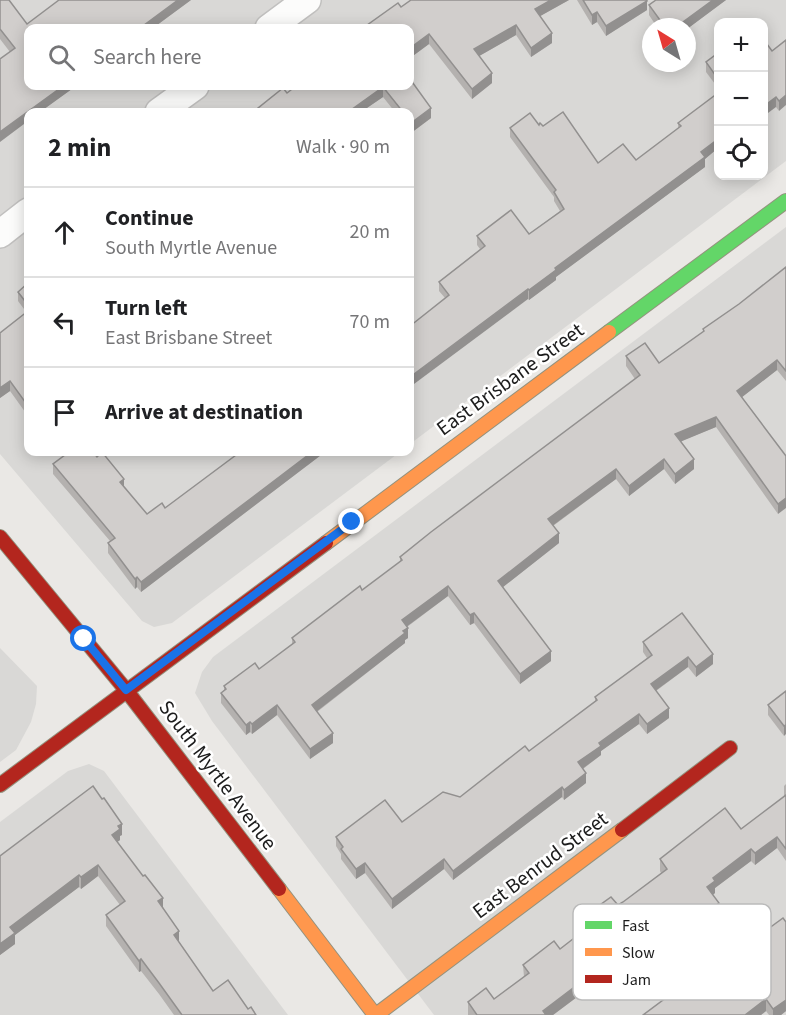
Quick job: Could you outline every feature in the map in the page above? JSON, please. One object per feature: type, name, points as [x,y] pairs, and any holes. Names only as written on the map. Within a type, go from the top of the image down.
[{"type":"street","points":[[274,24],[307,0]]},
{"type":"street","points":[[165,108],[189,90]]},
{"type":"street","name":"East Brisbane Street","points":[[0,784],[786,201]]},
{"type":"street","points":[[0,234],[24,215]]},
{"type":"street","name":"South Myrtle Avenue","points":[[0,537],[126,690],[376,1015]]},
{"type":"street","name":"East Benrud Street","points":[[376,1015],[730,748]]},
{"type":"shaded area","points":[[0,0],[786,0],[786,161],[768,175],[768,18],[714,18],[714,180],[761,180],[414,441],[414,108],[24,108],[24,456],[395,456],[172,623],[154,627],[142,621],[0,454]]},
{"type":"shaded area","points":[[786,227],[786,1015],[434,1015],[212,721],[195,693],[202,672],[213,657]]},
{"type":"shaded area","points":[[0,648],[37,686],[36,704],[31,722],[16,750],[0,762]]},
{"type":"shaded area","points":[[89,764],[104,771],[288,1015],[0,1015],[0,822],[68,771]]},
{"type":"building","points":[[0,0],[9,0],[27,24],[24,24],[24,90],[58,90],[33,108],[24,108],[24,114],[0,132],[0,59],[15,48],[0,29]]},
{"type":"building","points":[[59,0],[178,0],[145,24],[27,24]]},
{"type":"building","points":[[411,0],[551,0],[535,9],[552,33],[531,48],[516,25],[474,49],[492,73],[472,89],[429,34],[414,45],[414,24],[369,24],[398,3],[401,7]]},
{"type":"building","points":[[583,0],[647,1],[606,26],[597,12],[592,15]]},
{"type":"building","points":[[656,0],[713,0],[688,18],[658,18],[649,5]]},
{"type":"building","points":[[786,40],[786,95],[779,101],[776,97],[768,103],[768,46],[772,51]]},
{"type":"building","points":[[714,56],[714,73],[706,62]]},
{"type":"building","points":[[414,85],[431,108],[414,121],[414,108],[400,108],[385,90],[414,90]]},
{"type":"building","points":[[280,90],[287,93],[291,90],[379,90],[354,108],[258,108]]},
{"type":"building","points":[[714,96],[714,142],[701,152],[705,157],[414,374],[414,323],[449,295],[439,282],[485,246],[477,236],[511,210],[529,234],[564,209],[554,192],[556,190],[510,128],[530,113],[539,125],[540,123],[543,126],[563,112],[598,163],[623,144],[636,160],[681,126],[678,123]]},
{"type":"building","points":[[786,267],[786,371],[777,360],[737,391],[786,456],[786,498],[778,504],[716,417],[675,434],[694,459],[675,474],[664,459],[629,486],[616,469],[548,519],[559,533],[498,581],[551,651],[520,674],[474,613],[470,615],[448,586],[402,620],[408,628],[403,631],[405,633],[312,705],[333,733],[310,749],[277,705],[252,724],[250,722],[246,725],[221,693],[226,689],[224,686],[255,663],[259,669],[295,642],[292,638],[360,586],[362,590],[402,560],[400,557],[431,532],[640,375],[626,356],[645,343],[659,363]]},
{"type":"building","points":[[24,287],[24,300],[18,292]]},
{"type":"building","points":[[24,314],[24,400],[10,381],[0,388],[0,333]]},
{"type":"building","points":[[64,456],[105,456],[124,479],[120,482],[147,514],[162,503],[165,508],[235,456],[307,456],[141,582],[137,577],[135,579],[108,543],[115,538],[53,464]]},
{"type":"building","points":[[682,613],[713,654],[696,667],[688,657],[651,684],[669,708],[647,724],[639,714],[599,743],[601,746],[578,762],[586,773],[564,790],[562,787],[453,871],[444,859],[392,899],[365,863],[356,869],[341,849],[343,847],[336,837],[385,800],[402,822],[443,792],[460,797],[525,746],[529,751],[597,700],[595,697],[652,655],[643,642]]},
{"type":"building","points":[[786,691],[786,725],[784,726],[768,705]]},
{"type":"building","points":[[93,786],[122,824],[118,826],[120,829],[112,835],[163,898],[158,901],[179,931],[174,935],[213,991],[228,980],[248,1009],[251,1007],[256,1015],[182,1015],[106,915],[125,901],[98,865],[81,877],[79,875],[10,927],[15,933],[0,944],[0,856]]},
{"type":"building","points":[[786,795],[786,849],[777,837],[755,853],[751,849],[713,878],[715,881],[707,887],[718,904],[620,904],[667,869],[660,859],[725,808],[741,829]]},
{"type":"building","points":[[611,897],[617,904],[601,904]]},
{"type":"building","points":[[783,918],[786,922],[786,1000],[773,1009],[767,1000],[771,1000],[771,927]]},
{"type":"building","points":[[573,939],[573,988],[543,1011],[546,1015],[477,1015],[468,1002],[486,988],[494,999],[529,973],[523,965],[554,941],[560,949]]},
{"type":"building","points":[[663,1000],[765,1000],[745,1015],[643,1015]]},
{"type":"traffic: fast","points":[[609,332],[786,201]]},
{"type":"traffic: slow","points":[[326,543],[609,332]]},
{"type":"traffic: slow","points":[[376,1015],[622,830]]},
{"type":"traffic: slow","points":[[279,889],[375,1015]]},
{"type":"traffic: jam","points":[[0,537],[126,690],[279,889]]},
{"type":"traffic: jam","points":[[0,785],[326,543]]},
{"type":"traffic: jam","points":[[622,830],[730,748]]},
{"type":"route","points":[[84,639],[126,690],[352,522]]}]
